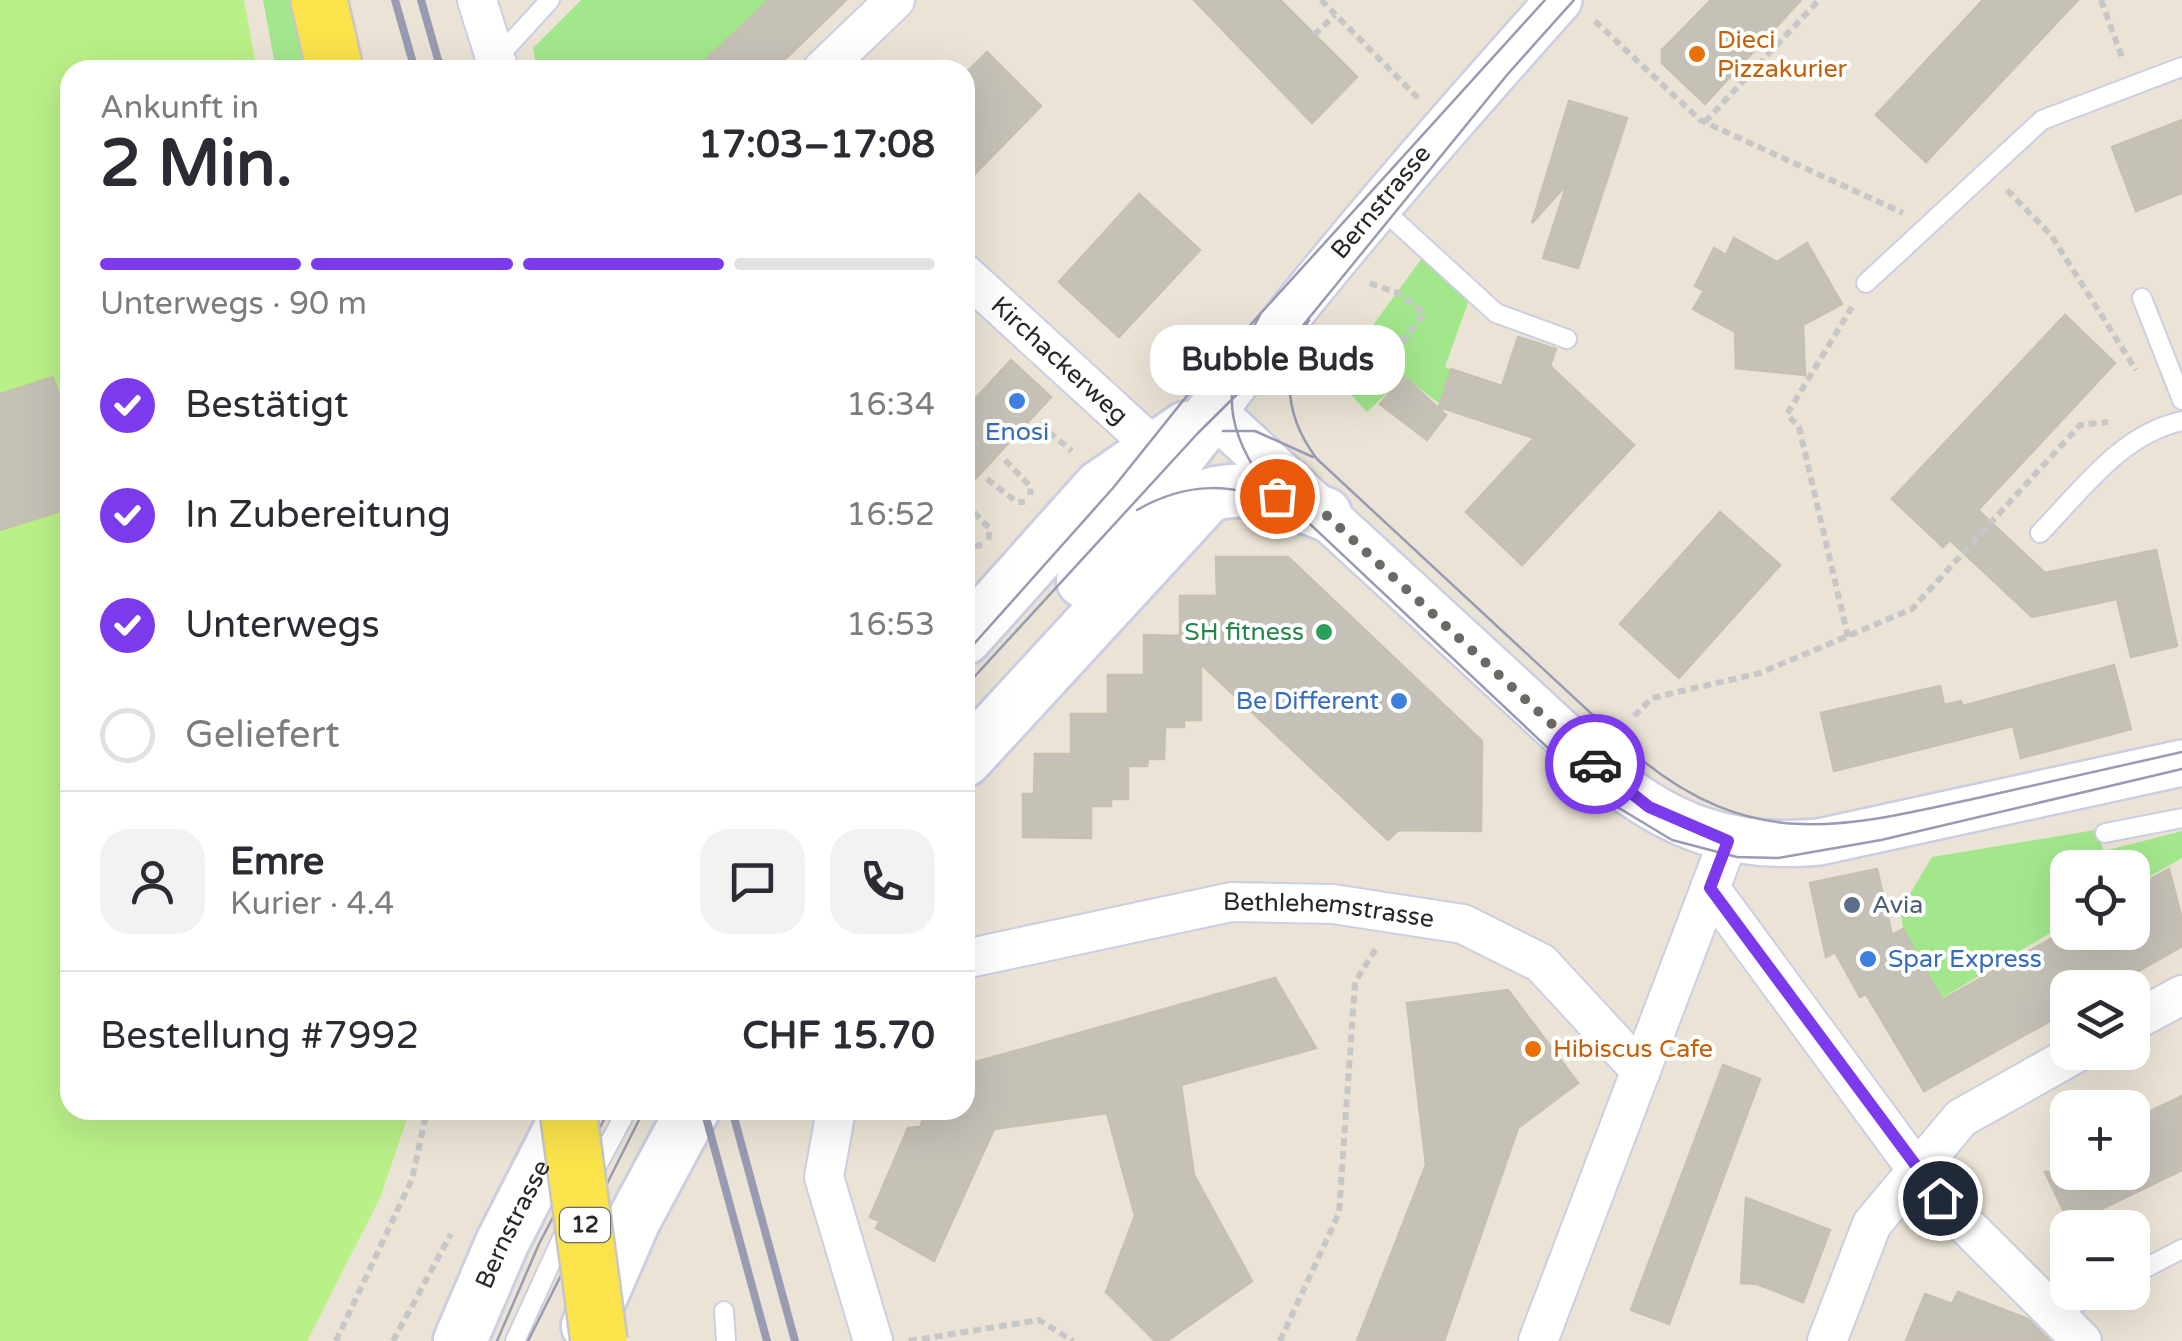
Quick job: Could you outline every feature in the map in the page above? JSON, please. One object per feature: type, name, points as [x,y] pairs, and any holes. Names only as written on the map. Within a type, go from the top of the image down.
[{"type":"main road","points":[[318,0],[333,60]]},
{"type":"main road","name":"Bernstrasse","points":[[975,627],[1100,487],[1213,412]]},
{"type":"main road","name":"Bernstrasse","points":[[975,737],[1213,412]]},
{"type":"main road","name":"Bernstrasse","points":[[975,738],[1209,495],[1236,488],[1262,491],[1325,514]]},
{"type":"main road","name":"Bernstrasse","points":[[460,1341],[502,1243],[564,1120]]},
{"type":"main road","name":"12","points":[[570,1120],[599,1341]]},
{"type":"main road","points":[[566,1341],[621,1206],[667,1120]]},
{"type":"main road","points":[[582,1341],[634,1220],[688,1120]]},
{"type":"street","points":[[477,0],[495,60]]},
{"type":"street","points":[[832,60],[895,0]]},
{"type":"street","name":"Bernstrasse","points":[[1213,412],[1378,205],[1575,9]]},
{"type":"street","name":"Kirchackerweg","points":[[975,283],[1154,448]]},
{"type":"street","points":[[1213,412],[1622,788],[1681,824],[1728,841],[1790,844],[1894,829],[2182,763]]},
{"type":"street","points":[[1538,1341],[1728,841]]},
{"type":"street","points":[[1710,888],[1917,1170],[2082,1341]]},
{"type":"street","name":"Bethlehemstrasse","points":[[975,957],[1231,902],[1334,904],[1463,924],[1541,963],[1641,1071]]},
{"type":"street","points":[[2150,1012],[2182,994]]},
{"type":"street","points":[[1827,1341],[1872,1224],[1961,1118],[2050,1068]]},
{"type":"street","points":[[834,1120],[824,1177],[874,1341]]},
{"type":"lane","points":[[501,60],[550,0]]},
{"type":"lane","points":[[1866,283],[2042,120],[2182,67]]},
{"type":"lane","points":[[1378,205],[1496,313],[1567,338]]},
{"type":"lane","points":[[2142,298],[2182,400]]},
{"type":"lane","points":[[2040,533],[2122,450],[2172,423]]},
{"type":"lane","points":[[2104,833],[2182,818]]},
{"type":"lane","points":[[515,1341],[622,1120]]},
{"type":"lane","points":[[2150,1266],[2182,1250]]},
{"type":"lane","points":[[2055,1314],[2063,1310]]},
{"type":"lane","points":[[724,1311],[726,1341]]},
{"type":"path","points":[[1321,0],[1424,103]]},
{"type":"path","points":[[1705,122],[1819,0]]},
{"type":"path","points":[[2101,0],[2132,86]]},
{"type":"path","points":[[1575,9],[1705,122],[1930,226]]},
{"type":"path","points":[[1314,35],[1335,15]]},
{"type":"path","points":[[1989,171],[2051,236],[2172,423]]},
{"type":"path","points":[[1324,345],[1376,377],[1424,312],[1398,293],[1369,283]]},
{"type":"path","points":[[1848,636],[1799,427],[1787,414],[1866,283]]},
{"type":"path","points":[[1634,716],[1652,698],[1750,676],[1912,609],[2080,425],[2133,420],[2172,423]]},
{"type":"path","points":[[1038,424],[1076,455]]},
{"type":"path","points":[[987,479],[1016,502],[1028,502],[1031,488],[1005,460]]},
{"type":"path","points":[[975,514],[990,530],[988,544],[975,545]]},
{"type":"path","points":[[1280,1341],[1339,1213],[1355,982],[1398,914]]},
{"type":"path","points":[[336,1341],[412,1180],[424,1120]]},
{"type":"path","points":[[908,1341],[1039,1320],[1073,1341]]},
{"type":"green space","points":[[0,0],[244,0],[255,60],[60,60],[60,1120],[407,1120],[380,1198],[307,1341],[0,1341]]},
{"type":"green space","points":[[263,0],[292,0],[304,60],[274,60]]},
{"type":"green space","points":[[581,0],[769,0],[706,60],[535,60],[533,48]]},
{"type":"green space","points":[[1422,258],[1469,300],[1445,367],[1451,370],[1440,404],[1404,377],[1367,412],[1335,377]]},
{"type":"green space","points":[[2095,830],[2104,850],[2050,850],[2050,933],[1934,1003],[1905,959],[1916,952],[1903,928],[1900,910],[1932,857]]},
{"type":"green space","points":[[2182,831],[2182,858],[2150,876],[2150,850],[2108,850]]},
{"type":"building","points":[[769,0],[846,0],[784,60],[706,60]]},
{"type":"building","points":[[1194,0],[1280,0],[1357,77],[1312,123]]},
{"type":"building","points":[[1711,0],[1801,0],[1705,104],[1662,63],[1662,50]]},
{"type":"building","points":[[1983,0],[2078,0],[1926,162],[1876,115]]},
{"type":"building","points":[[987,52],[1041,106],[975,174],[975,64]]},
{"type":"building","points":[[1569,101],[1627,118],[1578,268],[1543,258],[1567,184],[1532,223]]},
{"type":"building","points":[[2182,120],[2182,193],[2136,211],[2112,147]]},
{"type":"building","points":[[1139,194],[1200,250],[1119,337],[1059,282]]},
{"type":"building","points":[[1734,238],[1777,262],[1807,243],[1842,304],[1803,325],[1805,375],[1736,368],[1735,332],[1693,309],[1704,291],[1695,286],[1714,248],[1726,255]]},
{"type":"building","points":[[2065,315],[2115,363],[1978,510],[2045,573],[2156,550],[2177,646],[2131,657],[2117,599],[2032,617],[1950,540],[1943,547],[1892,499]]},
{"type":"building","points":[[1518,337],[1556,349],[1550,366],[1634,445],[1522,565],[1466,512],[1534,438],[1439,407],[1451,369],[1502,386]]},
{"type":"building","points":[[1011,360],[1051,397],[975,479],[975,399]]},
{"type":"building","points":[[53,377],[60,398],[60,511],[0,530],[0,394]]},
{"type":"building","points":[[1404,377],[1446,415],[1427,440],[1380,404]]},
{"type":"building","points":[[1720,512],[1780,565],[1679,678],[1620,624]]},
{"type":"building","points":[[1216,557],[1288,557],[1482,741],[1481,831],[1398,830],[1388,840],[1201,664],[1201,720],[1184,720],[1184,727],[1165,727],[1164,759],[1148,759],[1147,766],[1128,766],[1128,799],[1111,799],[1111,806],[1091,806],[1091,838],[1023,837],[1023,794],[1034,794],[1035,754],[1071,754],[1071,714],[1108,714],[1108,675],[1144,675],[1144,635],[1180,636],[1180,596],[1217,596]]},
{"type":"building","points":[[2114,665],[2131,729],[2021,758],[2013,726],[1834,771],[1821,713],[1940,686],[1944,705],[1961,701],[1963,706]]},
{"type":"building","points":[[1877,869],[1892,935],[1903,929],[1942,1000],[2050,939],[2050,950],[2150,950],[2150,879],[2169,869],[2182,919],[2182,946],[2140,970],[2050,970],[2050,1021],[1924,1091],[1866,994],[1860,997],[1835,952],[1826,957],[1810,883]]},
{"type":"building","points":[[1275,978],[1316,1048],[1181,1085],[1194,1175],[1252,1281],[1167,1341],[1155,1341],[1106,1292],[1135,1216],[1107,1113],[994,1129],[934,1261],[876,1228],[880,1221],[870,1217],[908,1128],[920,1127],[923,1120],[975,1120],[975,1062]]},
{"type":"building","points":[[1508,990],[1578,1083],[1518,1128],[1444,1341],[1357,1341],[1426,1165],[1407,1003]]},
{"type":"building","points":[[1723,1065],[1760,1079],[1669,1324],[1631,1310]]},
{"type":"building","points":[[2182,1096],[2182,1170],[2150,1185],[2150,1111]]},
{"type":"building","points":[[2054,1190],[2141,1190],[2099,1210],[2063,1210]]},
{"type":"building","points":[[1746,1198],[1830,1230],[1803,1302],[1757,1284],[1741,1283]]},
{"type":"building","points":[[1958,1292],[2028,1319],[2050,1341],[1906,1341],[1925,1294],[1952,1304]]},
{"type":"tram line","points":[[975,643],[1113,488],[1194,387],[1545,0]]},
{"type":"tram line","points":[[975,676],[1198,433],[1287,345],[1507,75],[1574,0]]},
{"type":"tram line","points":[[1260,315],[1240,358],[1232,396],[1238,435],[1260,477],[1599,796],[1672,840],[1737,857],[1778,858],[1881,840],[2182,769]]},
{"type":"tram line","points":[[1309,320],[1294,356],[1290,391],[1297,425],[1317,459],[1637,756],[1680,787],[1721,808],[1762,820],[1844,823],[1933,808],[2182,752]]},
{"type":"tram line","points":[[1223,431],[1255,431],[1313,457]]},
{"type":"tram line","points":[[1137,510],[1173,494],[1210,488],[1247,493],[1283,509]]},
{"type":"tram line","points":[[497,1341],[539,1244],[604,1120]]},
{"type":"tram line","points":[[528,1341],[639,1120]]},
{"type":"railway","points":[[395,0],[412,60]]},
{"type":"railway","points":[[421,0],[438,60]]},
{"type":"railway","points":[[707,1120],[767,1341]]},
{"type":"railway","points":[[735,1120],[795,1341]]},
{"type":"way so far","points":[[1277,496],[1325,514],[1595,764]]},
{"type":"place","name":"Dieci Pizzakurier","points":[[1697,54]]},
{"type":"place","name":"Enosi","points":[[1017,401]]},
{"type":"place","name":"Bubble Buds","points":[[1277,496]]},
{"type":"place","name":"SH fitness","points":[[1324,632]]},
{"type":"place","name":"Be Different","points":[[1399,701]]},
{"type":"place","name":"Avia","points":[[1852,905]]},
{"type":"place","name":"Spar Express","points":[[1868,959]]},
{"type":"place","name":"Hibiscus Cafe","points":[[1533,1049]]},
{"type":"route","points":[[1595,764],[1649,807],[1705,835],[1728,841],[1710,888],[1940,1198]]}]
